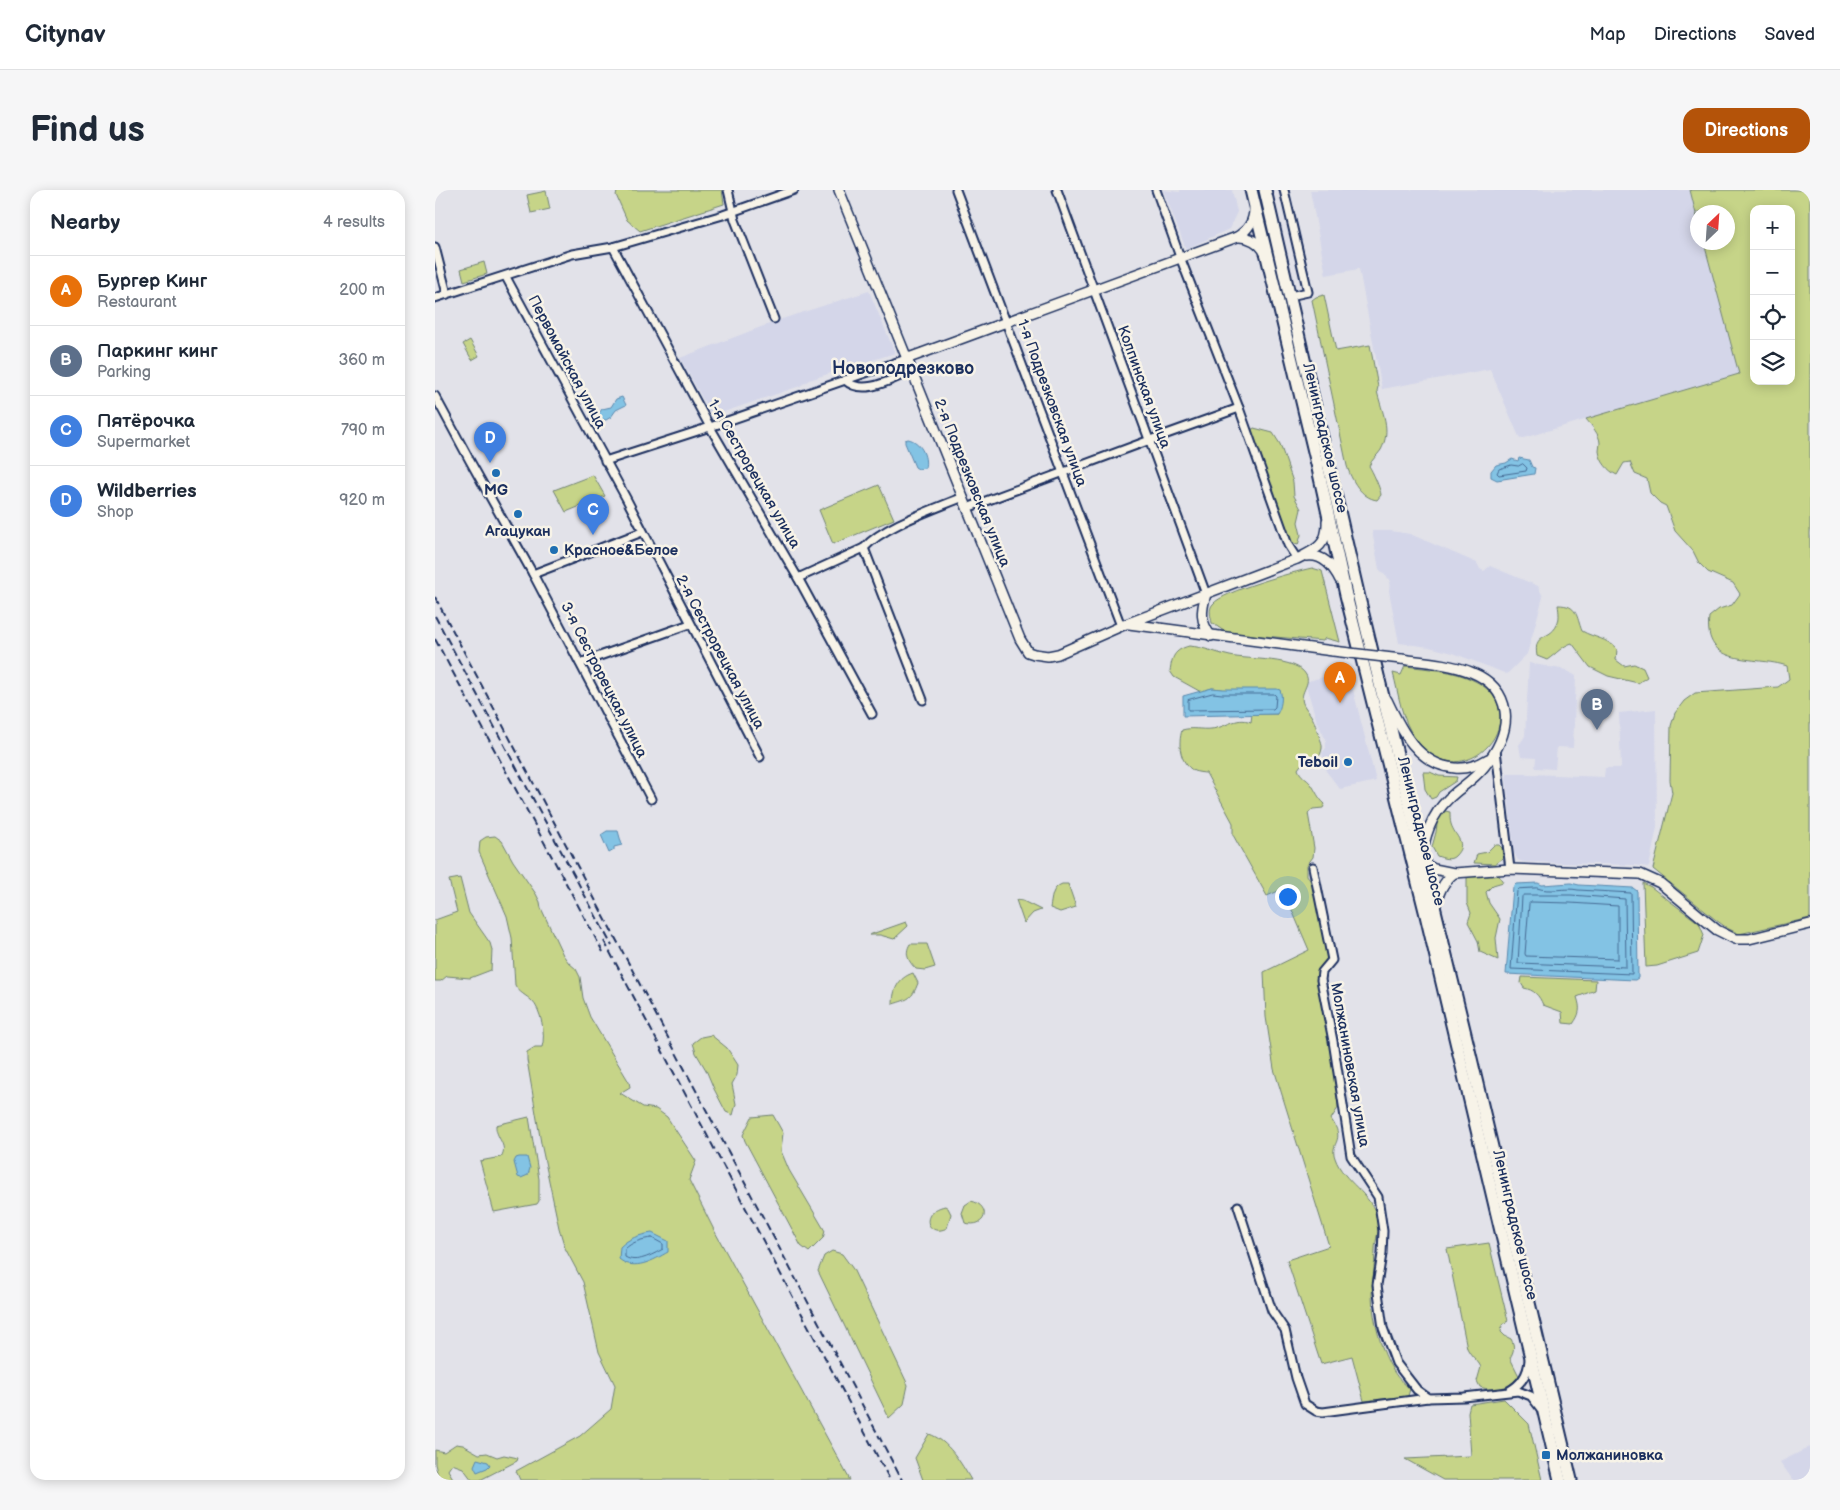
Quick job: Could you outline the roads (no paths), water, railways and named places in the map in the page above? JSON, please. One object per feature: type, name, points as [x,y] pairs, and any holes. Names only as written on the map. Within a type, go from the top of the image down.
[{"type":"highway","name":"Ленинградское шоссе","points":[[1251,190],[1346,595],[1420,892],[1560,1480]]},
{"type":"highway","name":"Ленинградское шоссе","points":[[1265,190],[1379,682],[1474,1069],[1571,1480]]},
{"type":"street","points":[[728,190],[733,210],[774,319]]},
{"type":"street","points":[[435,298],[506,277],[572,254],[613,247],[723,215],[794,190]]},
{"type":"street","name":"2-я Подрезковская улица","points":[[839,190],[1024,646],[1034,654],[1048,656],[1058,654],[1124,625]]},
{"type":"street","name":"1-я Подрезковская улица","points":[[956,190],[1063,473],[1124,625]]},
{"type":"street","name":"Колпинская улица","points":[[1057,190],[1206,594]]},
{"type":"street","points":[[1156,190],[1180,258],[1239,408],[1288,545],[1297,559]]},
{"type":"street","points":[[1284,190],[1308,292],[1290,296]]},
{"type":"street","points":[[605,461],[906,359],[1237,237],[1245,232],[1251,223],[1254,213],[1253,202]]},
{"type":"street","points":[[1237,237],[1246,237],[1253,240],[1263,249],[1267,257]]},
{"type":"street","points":[[435,247],[447,294]]},
{"type":"street","name":"1-я Сестрорецкая улица","points":[[613,247],[710,427],[798,578],[872,714]]},
{"type":"street","name":"Первомайская улица","points":[[506,277],[642,532]]},
{"type":"street","points":[[845,380],[851,386],[862,388],[912,371]]},
{"type":"street","name":"3-я Сестрорецкая улица","points":[[435,396],[469,461],[533,574],[651,799]]},
{"type":"street","points":[[967,508],[1239,408]]},
{"type":"street","points":[[798,578],[864,548],[871,539],[885,531],[963,497]]},
{"type":"street","points":[[1124,625],[1297,559],[1313,551],[1322,543],[1327,529],[1326,510]]},
{"type":"street","points":[[533,574],[642,532]]},
{"type":"street","name":"2-я Сестрорецкая улица","points":[[642,532],[760,757]]},
{"type":"street","points":[[864,548],[923,700]]},
{"type":"street","points":[[1297,559],[1315,556],[1326,561],[1337,574],[1346,595]]},
{"type":"street","points":[[1206,594],[1201,616],[1206,630],[1211,636]]},
{"type":"street","points":[[580,663],[690,624]]},
{"type":"street","points":[[1124,625],[1434,663],[1462,669],[1483,678],[1492,685],[1503,703],[1505,715],[1503,734],[1494,753],[1478,773],[1437,811],[1429,825],[1425,835],[1422,861],[1434,869],[1454,873],[1510,869],[1640,874],[1660,883],[1717,930],[1735,939],[1749,939],[1810,924]]},
{"type":"street","points":[[1379,682],[1402,730],[1425,757],[1442,766],[1460,768],[1474,766],[1494,753]]},
{"type":"street","points":[[1494,753],[1510,869]]},
{"type":"street","name":"Молжаниновская улица","points":[[1313,867],[1332,960],[1322,972],[1321,980],[1335,1050],[1351,1156],[1378,1197],[1383,1231],[1382,1254],[1377,1285],[1383,1328],[1396,1363],[1417,1390],[1429,1398]]},
{"type":"street","points":[[1435,912],[1441,889],[1448,878],[1454,873]]},
{"type":"street","points":[[1238,1206],[1272,1311],[1285,1330],[1305,1404],[1316,1411],[1323,1412],[1429,1398],[1464,1397],[1519,1391],[1531,1396],[1544,1414]]},
{"type":"street","points":[[1508,1391],[1515,1387],[1525,1376],[1529,1366],[1529,1348]]},
{"type":"water","points":[[622,397],[626,405],[616,410],[606,420],[601,419],[598,415],[602,409],[611,407],[616,399]]},
{"type":"water","points":[[908,439],[916,443],[922,450],[926,463],[925,468],[918,469],[915,467],[905,443],[905,440]]},
{"type":"water","points":[[1519,458],[1529,460],[1532,467],[1535,468],[1534,474],[1497,480],[1491,477],[1491,471],[1496,465],[1506,463],[1512,459],[1518,461]]},
{"type":"water","points":[[1212,688],[1277,689],[1281,693],[1280,706],[1277,714],[1183,716],[1183,696]]},
{"type":"water","points":[[607,831],[618,831],[622,845],[614,847],[614,850],[609,853],[601,835]]},
{"type":"water","points":[[1538,883],[1542,885],[1571,883],[1633,888],[1637,891],[1638,978],[1635,980],[1506,974],[1513,887],[1516,884]]},
{"type":"water","points":[[519,1157],[527,1157],[530,1168],[528,1175],[521,1178],[518,1177],[514,1162]]},
{"type":"water","points":[[652,1233],[668,1241],[668,1252],[637,1265],[625,1263],[619,1259],[620,1247],[623,1244],[634,1237]]},
{"type":"water","points":[[477,1459],[488,1462],[490,1465],[477,1472],[474,1466]]},
{"type":"railway","points":[[435,597],[902,1480]]},
{"type":"railway","points":[[435,616],[612,946]]},
{"type":"railway","points":[[435,639],[603,952]]},
{"type":"railway","points":[[604,941],[890,1480]]},
{"type":"place","name":"Wildberries","points":[[490,463]]},
{"type":"place","name":"MG","points":[[496,473]]},
{"type":"place","name":"Агацукан","points":[[518,514]]},
{"type":"place","name":"Пятёрочка","points":[[593,535]]},
{"type":"place","name":"Красное&Белое","points":[[554,550]]},
{"type":"place","name":"Бургер Кинг","points":[[1340,703]]},
{"type":"place","name":"Паркинг кинг","points":[[1597,730]]},
{"type":"place","name":"Teboil","points":[[1348,762]]},
{"type":"place","name":"Молжаниновка","points":[[1546,1455]]},
{"type":"district","name":"Новоподрезково","points":[[903,368]]}]
